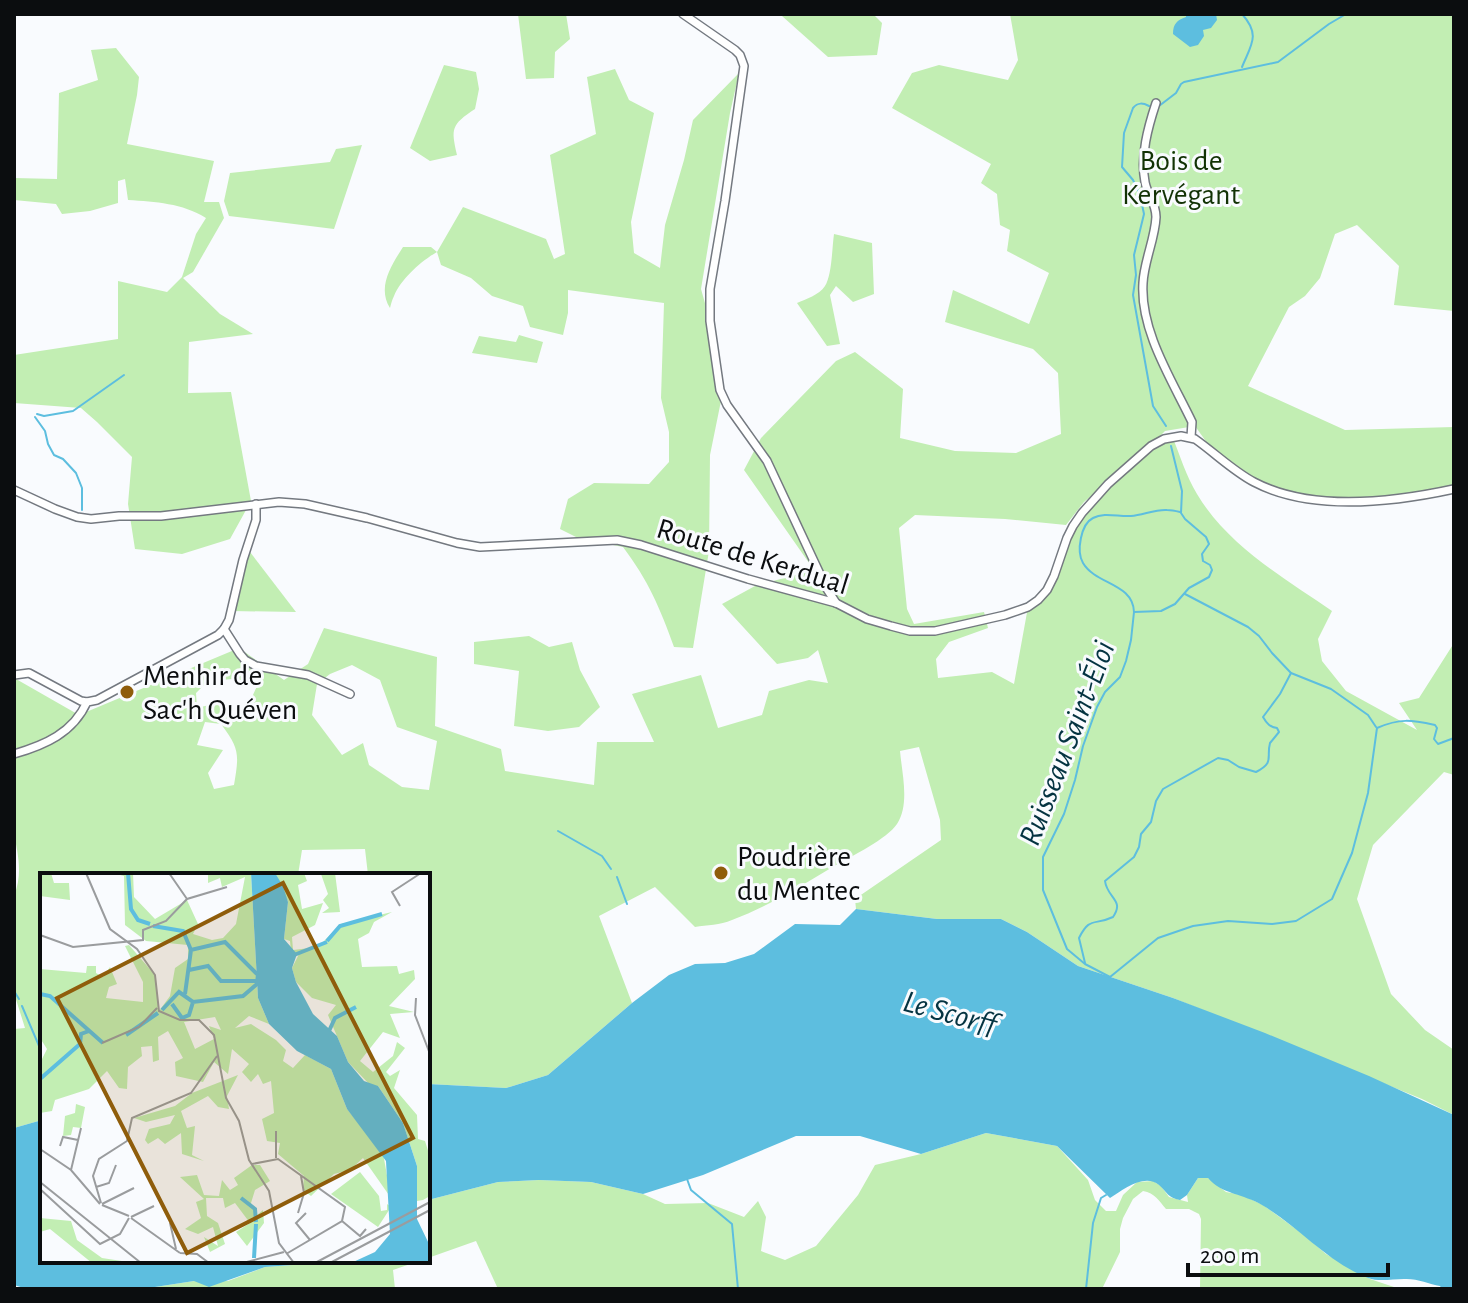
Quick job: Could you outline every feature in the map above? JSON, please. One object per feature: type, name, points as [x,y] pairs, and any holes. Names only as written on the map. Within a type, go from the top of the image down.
[{"type":"street","points":[[683,14],[735,50],[744,61],[743,86],[709,302],[720,390],[727,405],[767,461],[836,603]]},
{"type":"street","points":[[1156,103],[1149,123],[1144,168],[1144,181],[1156,210],[1143,284],[1144,306],[1152,338],[1192,422],[1191,437],[1257,484],[1293,496],[1344,502],[1378,501],[1454,489]]},
{"type":"street","name":"Route de Kerdual","points":[[14,490],[55,509],[91,519],[161,516],[279,502],[305,504],[480,547],[617,540],[836,603],[867,619],[910,631],[935,631],[1028,607],[1038,600],[1047,590],[1067,538],[1082,513],[1108,484],[1151,446],[1172,436],[1191,437]]},
{"type":"street","points":[[14,675],[29,673],[87,702],[97,700],[218,635],[229,620],[256,520],[256,504]]},
{"type":"street","points":[[224,629],[245,660],[256,666],[308,675],[350,694]]},
{"type":"street","points":[[14,754],[54,739],[68,729],[87,702]]},
{"type":"green space","points":[[518,14],[566,14],[570,39],[555,52],[554,78],[526,79]]},
{"type":"green space","points":[[783,14],[873,14],[882,23],[877,55],[828,57]]},
{"type":"green space","name":"Bois de Kervégant","points":[[1010,14],[1454,14],[1454,311],[1394,305],[1399,266],[1357,225],[1335,234],[1320,278],[1305,296],[1289,307],[1248,386],[1345,430],[1454,427],[1454,489],[1344,502],[1269,489],[1215,454],[1195,426],[1165,431],[1151,445],[1172,436],[1193,487],[1224,530],[1258,560],[1332,611],[1318,639],[1322,661],[1346,691],[1417,730],[1399,703],[1419,698],[1454,643],[1454,775],[1444,772],[1373,845],[1357,899],[1391,994],[1425,1030],[1454,1050],[1454,1115],[1422,1099],[1173,998],[1078,966],[1027,932],[1001,919],[937,919],[856,909],[855,899],[941,840],[940,820],[919,747],[900,751],[904,798],[901,816],[892,830],[869,847],[772,902],[727,922],[695,927],[655,887],[599,916],[632,1003],[548,1075],[506,1088],[430,1084],[430,873],[368,873],[365,849],[302,850],[298,873],[40,873],[40,1121],[14,1128],[14,1029],[25,1028],[14,993],[14,896],[19,872],[14,833],[14,679],[79,715],[239,648],[284,680],[308,664],[324,628],[437,657],[435,726],[501,749],[505,771],[594,785],[597,742],[654,742],[632,694],[701,675],[718,728],[762,715],[769,691],[809,680],[828,683],[818,650],[808,658],[777,664],[722,604],[755,586],[814,570],[744,470],[761,438],[836,361],[855,352],[903,389],[900,438],[955,451],[1016,453],[1061,434],[1058,373],[1033,349],[945,322],[953,290],[1029,324],[1049,273],[1007,251],[1010,230],[1000,225],[997,194],[981,183],[991,164],[892,108],[912,73],[939,65],[1008,80],[1018,60]],"holes":[[[1129,464],[1073,526],[1047,590],[1028,607],[1014,684],[992,672],[938,678],[936,659],[949,642],[988,628],[984,612],[914,624],[907,609],[899,528],[915,515],[1066,525],[1084,502]],[[352,665],[380,680],[397,727],[437,741],[429,790],[402,787],[369,765],[363,743],[342,755],[312,715],[317,684],[330,674]],[[233,679],[257,686],[244,715],[222,704],[197,708],[196,693],[208,681]],[[205,722],[221,724],[232,740],[237,766],[234,785],[214,789],[208,773],[223,750],[197,745]]]},
{"type":"green space","points":[[116,48],[139,77],[127,144],[214,161],[204,202],[219,202],[224,218],[193,272],[183,278],[220,314],[253,334],[189,342],[188,393],[231,392],[251,501],[230,539],[182,554],[135,549],[128,504],[132,457],[97,422],[81,408],[14,403],[14,355],[118,339],[118,281],[167,292],[182,277],[196,234],[206,218],[178,206],[128,200],[125,179],[118,181],[118,203],[90,211],[62,214],[56,204],[14,200],[14,178],[57,179],[59,93],[98,80],[91,50]]},
{"type":"green space","points":[[444,65],[476,72],[479,89],[475,109],[455,128],[457,155],[430,161],[410,148]]},
{"type":"green space","points":[[615,69],[629,100],[654,113],[631,222],[634,253],[660,268],[665,225],[693,120],[739,73],[701,289],[710,321],[722,396],[710,455],[709,551],[693,648],[674,647],[653,595],[623,547],[578,538],[560,529],[568,499],[594,483],[649,484],[669,462],[669,432],[661,398],[664,303],[568,290],[568,313],[563,335],[530,327],[523,306],[492,296],[471,278],[441,265],[437,252],[463,207],[546,239],[554,259],[565,254],[550,155],[596,134],[587,77]]},
{"type":"green space","points":[[362,145],[334,229],[229,216],[224,201],[230,173],[330,162],[336,149]]},
{"type":"green space","points":[[834,234],[872,243],[874,294],[853,302],[836,286],[830,295],[840,344],[827,346],[797,303],[825,286]]},
{"type":"green space","points":[[403,247],[431,247],[437,252],[406,277],[390,308],[385,284]]},
{"type":"green space","points":[[519,335],[543,342],[537,363],[472,353],[479,336],[516,342]]},
{"type":"green space","points":[[250,552],[296,612],[232,611]]},
{"type":"green space","points":[[529,636],[549,647],[572,642],[580,670],[600,707],[579,727],[548,731],[514,726],[519,671],[474,664],[474,642]]},
{"type":"green space","points":[[986,1133],[1057,1146],[1088,1180],[1095,1200],[1106,1211],[1116,1211],[1123,1195],[1137,1182],[1153,1181],[1169,1197],[1188,1202],[1187,1195],[1198,1178],[1208,1178],[1226,1192],[1242,1195],[1263,1205],[1326,1254],[1370,1279],[1400,1289],[1200,1289],[1199,1214],[1189,1209],[1166,1209],[1154,1195],[1143,1191],[1133,1199],[1123,1218],[1120,1252],[1102,1289],[498,1289],[476,1241],[430,1257],[430,1199],[498,1182],[539,1180],[591,1182],[643,1194],[665,1204],[708,1203],[744,1217],[758,1201],[766,1217],[761,1251],[785,1260],[816,1246],[858,1195],[875,1165]]},
{"type":"green space","points":[[319,1263],[413,1263],[393,1270],[395,1289],[142,1289],[194,1281],[228,1281],[265,1267]]},
{"type":"water","points":[[1186,14],[1216,14],[1217,20],[1211,28],[1203,30],[1204,36],[1198,45],[1190,47],[1173,34],[1176,23]]},
{"type":"water","name":"Le Scorff","points":[[856,909],[937,919],[1001,919],[1027,932],[1078,966],[1265,1033],[1454,1115],[1454,1289],[1442,1289],[1413,1279],[1368,1278],[1339,1263],[1262,1205],[1226,1191],[1208,1178],[1198,1178],[1180,1200],[1170,1196],[1159,1185],[1147,1181],[1134,1184],[1110,1198],[1057,1146],[986,1133],[921,1154],[860,1136],[796,1136],[703,1175],[643,1194],[591,1182],[539,1180],[498,1182],[430,1199],[430,1084],[506,1088],[548,1075],[669,975],[695,964],[725,963],[754,954],[795,924],[840,925]]},
{"type":"water","points":[[40,1121],[40,1263],[319,1263],[265,1267],[209,1287],[194,1281],[142,1289],[27,1289],[14,1285],[14,1128]]},
{"type":"waterway","points":[[1242,14],[1253,34],[1242,67]]},
{"type":"waterway","name":"Ruisseau Saint-Éloi","points":[[1159,106],[1184,82],[1278,62],[1346,14]]},
{"type":"waterway","name":"Ruisseau Saint-Éloi","points":[[1149,106],[1141,104],[1133,108],[1124,133],[1122,167],[1133,180],[1144,214],[1134,255],[1136,275],[1133,295],[1153,406],[1166,426]]},
{"type":"waterway","points":[[37,414],[44,416],[73,411],[124,375]]},
{"type":"waterway","points":[[35,417],[45,431],[54,455],[63,459],[76,473],[82,488],[82,510]]},
{"type":"waterway","name":"Ruisseau Saint-Éloi","points":[[1110,977],[1085,964],[1067,949],[1043,890],[1043,857],[1064,814],[1097,707],[1105,692],[1120,677],[1126,661],[1134,612],[1161,611],[1175,604],[1189,588],[1209,577],[1212,570],[1203,561],[1202,554],[1209,544],[1206,537],[1181,513],[1182,491],[1171,446]]},
{"type":"waterway","name":"Ruisseau Saint-Éloi","points":[[1134,612],[1127,595],[1096,576],[1083,563],[1080,545],[1085,526],[1102,515],[1131,516],[1163,510],[1180,512]]},
{"type":"waterway","points":[[1185,594],[1248,627],[1291,673],[1331,689],[1368,715],[1376,727]]},
{"type":"waterway","points":[[1085,963],[1079,938],[1090,924],[1113,917],[1117,907],[1105,881],[1134,857],[1141,834],[1151,822],[1156,801],[1163,789],[1218,758],[1256,772],[1266,765],[1270,743],[1279,732],[1263,717],[1291,673]]},
{"type":"waterway","points":[[1110,977],[1158,938],[1193,926],[1228,921],[1272,924],[1296,921],[1332,899],[1352,853],[1368,793],[1377,728],[1399,721],[1419,722],[1435,725],[1434,739],[1438,744],[1454,738]]},
{"type":"waterway","points":[[558,831],[602,856],[611,869]]},
{"type":"waterway","points":[[617,877],[627,904]]},
{"type":"waterway","points":[[14,991],[19,999]]},
{"type":"waterway","points":[[22,1006],[40,1048]]},
{"type":"waterway","points":[[687,1179],[691,1190],[732,1224],[738,1289]]},
{"type":"waterway","points":[[1086,1289],[1093,1223],[1101,1198],[1106,1195]]},
{"type":"place","name":"Menhir de Sac'h Quéven","points":[[127,692]]},
{"type":"place","name":"Poudrière du Mentec","points":[[721,873]]}]
